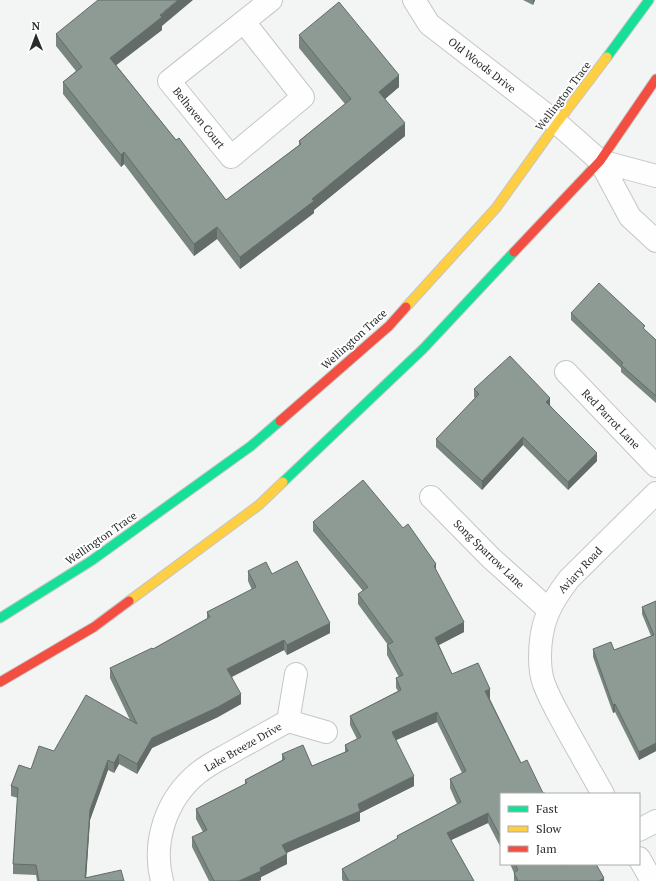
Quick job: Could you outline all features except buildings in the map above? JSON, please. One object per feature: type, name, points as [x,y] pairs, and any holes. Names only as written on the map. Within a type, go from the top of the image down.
[{"type":"street","name":"Belhaven Court","points":[[244,22],[304,97],[231,157],[169,81],[271,0]]},
{"type":"street","name":"Old Woods Drive","points":[[414,0],[429,24],[557,123],[600,161]]},
{"type":"street","name":"Wellington Trace","points":[[0,618],[91,561],[251,446],[388,326],[496,208],[557,123],[649,0]]},
{"type":"street","points":[[0,682],[94,627],[259,505],[423,349],[600,161],[656,79]]},
{"type":"street","points":[[600,161],[656,176]]},
{"type":"street","points":[[600,161],[630,217],[656,242]]},
{"type":"street","name":"Red Parrot Lane","points":[[566,372],[656,466]]},
{"type":"street","name":"Aviary Road","points":[[602,793],[550,700],[540,664],[540,646],[543,627],[548,610],[557,594],[569,579],[656,493]]},
{"type":"street","name":"Song Sparrow Lane","points":[[431,497],[491,558],[548,610]]},
{"type":"street","points":[[296,674],[288,721],[326,732]]},
{"type":"street","name":"Lake Breeze Drive","points":[[162,881],[158,854],[160,836],[165,818],[184,786],[213,763],[288,721]]},
{"type":"street","points":[[640,829],[656,821]]},
{"type":"street","points":[[640,860],[652,881]]},
{"type":"traffic: fast","points":[[607,57],[649,0]]},
{"type":"traffic: fast","points":[[283,482],[423,349],[514,252]]},
{"type":"traffic: fast","points":[[0,618],[91,561],[251,446],[280,421]]},
{"type":"traffic: slow","points":[[406,307],[496,208],[607,57]]},
{"type":"traffic: slow","points":[[129,601],[259,505],[283,482]]},
{"type":"traffic: jam","points":[[514,252],[600,161],[656,79]]},
{"type":"traffic: jam","points":[[280,421],[389,326],[406,307]]},
{"type":"traffic: jam","points":[[0,682],[94,627],[129,601]]}]
